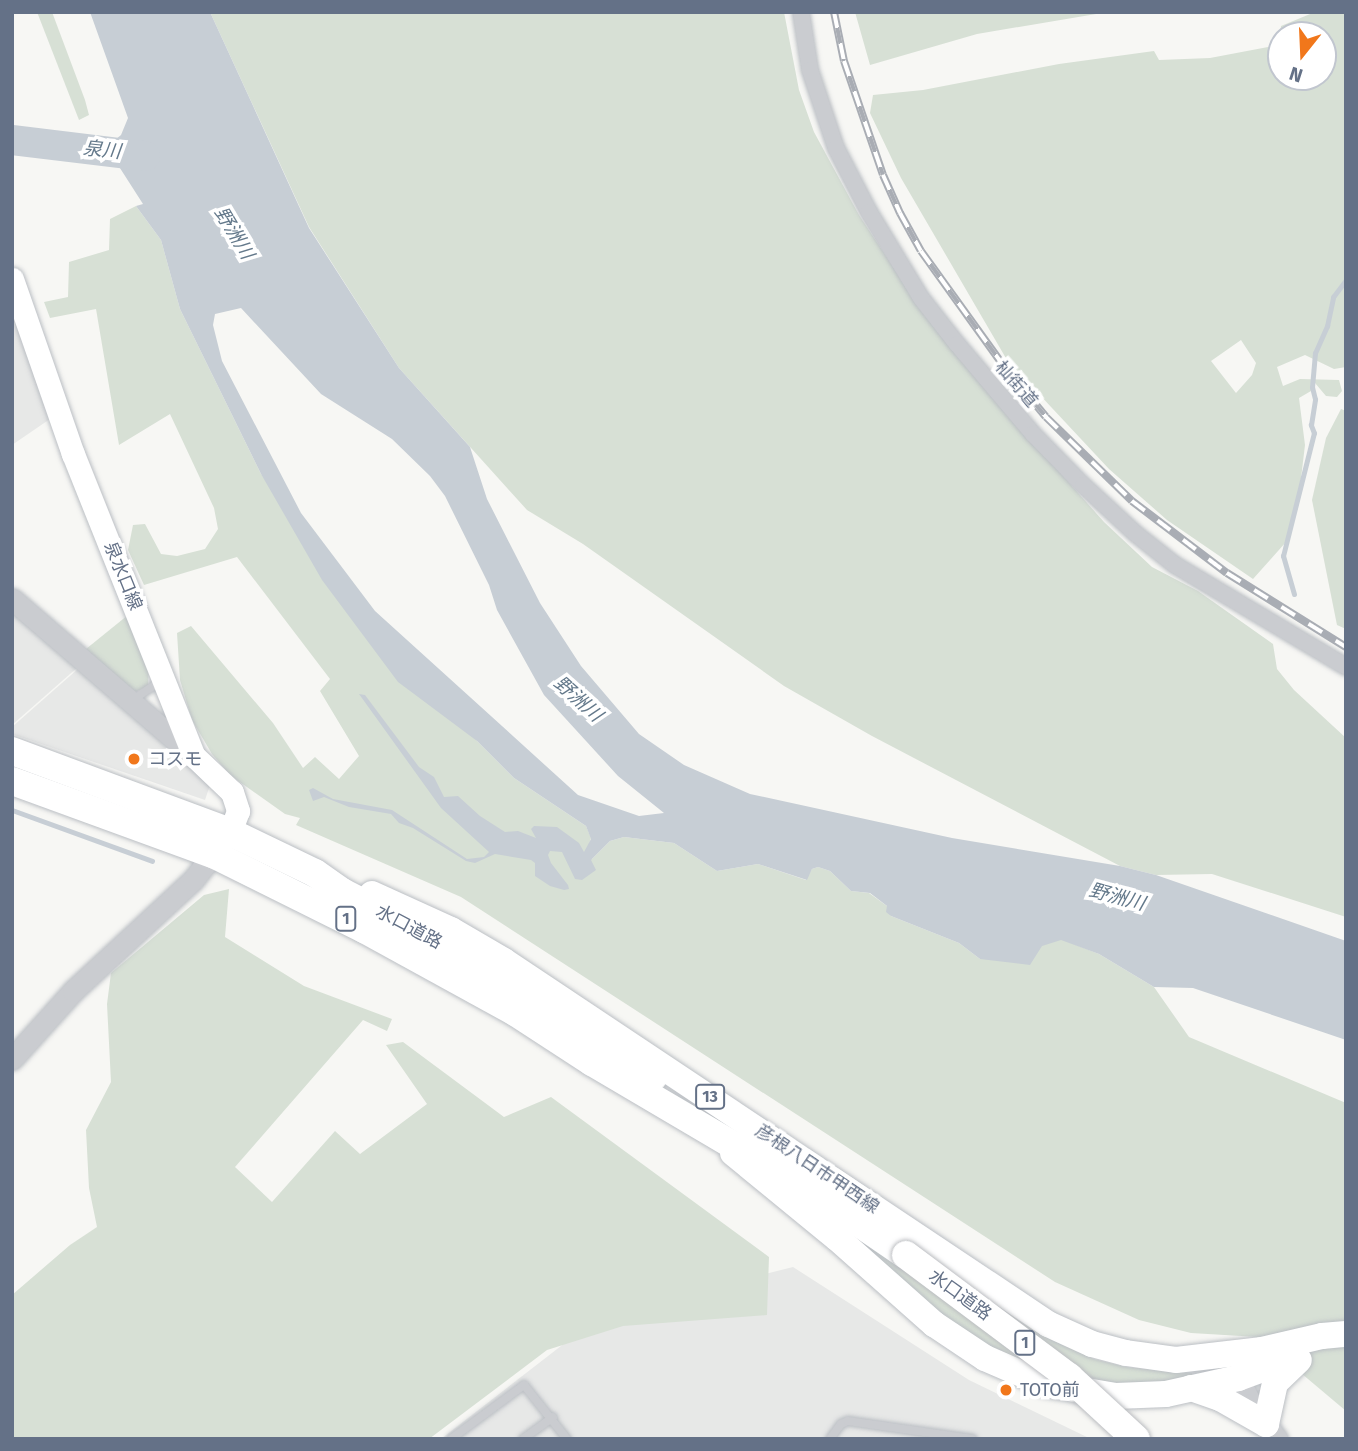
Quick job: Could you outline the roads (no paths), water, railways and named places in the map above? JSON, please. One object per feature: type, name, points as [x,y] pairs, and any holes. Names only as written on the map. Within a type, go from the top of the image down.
[{"type":"highway","name":"水口道路","points":[[12,751],[230,832],[315,873],[342,892],[431,938],[575,1025],[761,1150],[773,1164],[906,1255],[1069,1377],[1136,1439]]},
{"type":"highway","name":"水口道路","points":[[12,781],[213,854],[352,922],[515,1012],[592,1062],[757,1159],[773,1164]]},
{"type":"main road","name":"泉水口線","points":[[12,279],[73,454],[148,635],[194,756],[232,792],[238,811],[230,832]]},
{"type":"main road","points":[[213,854],[230,832]]},
{"type":"main road","name":"彦根八日市甲西線","points":[[315,873],[346,882],[452,930],[504,961],[1048,1324],[1092,1344],[1126,1353],[1176,1360],[1274,1362],[1309,1352],[1346,1336]]},
{"type":"main road","name":"彦根八日市甲西線","points":[[658,1099],[664,1108],[721,1143],[774,1185],[933,1324],[985,1358],[1045,1384],[1116,1396],[1166,1394],[1238,1378],[1322,1336],[1346,1336]]},
{"type":"main road","name":"13","points":[[1176,1360],[1238,1378]]},
{"type":"main road","points":[[1274,1362],[1274,1435]]},
{"type":"main road","points":[[1191,1388],[1220,1398],[1274,1435]]},
{"type":"street","name":"杣街道","points":[[801,12],[813,80],[836,148],[869,212],[921,298],[957,344],[1042,442],[1136,534],[1175,565],[1346,667]]},
{"type":"street","points":[[12,599],[194,756]]},
{"type":"street","points":[[12,1059],[73,991],[194,880],[213,854]]},
{"type":"street","points":[[1238,1378],[1274,1435]]},
{"type":"lane","points":[[131,701],[162,673]]},
{"type":"lane","points":[[451,1439],[524,1385],[553,1418],[567,1439]]},
{"type":"lane","points":[[523,1439],[553,1418]]},
{"type":"lane","points":[[830,1439],[841,1424],[848,1422],[973,1439]]},
{"type":"water","name":"野洲川","points":[[90,12],[210,12],[309,228],[399,368],[470,447],[487,499],[540,603],[581,666],[639,734],[684,765],[750,794],[952,838],[1120,866],[1156,875],[1346,941],[1346,1040],[1193,988],[1154,987],[1099,954],[1061,940],[1042,946],[1030,965],[980,959],[959,943],[891,916],[886,912],[887,906],[870,893],[851,891],[830,871],[818,867],[812,869],[807,880],[758,864],[717,871],[674,843],[624,837],[610,841],[591,860],[596,870],[582,880],[575,879],[562,852],[550,851],[548,855],[551,863],[568,885],[569,889],[564,890],[550,886],[535,876],[535,863],[531,860],[495,854],[475,863],[466,861],[413,828],[399,823],[391,814],[349,807],[324,797],[313,801],[309,790],[313,788],[333,799],[392,810],[467,859],[484,857],[489,852],[441,808],[359,694],[365,695],[419,767],[434,777],[444,797],[458,796],[480,816],[505,832],[518,831],[536,838],[531,829],[534,826],[557,827],[579,843],[584,852],[591,839],[586,826],[514,778],[477,741],[398,682],[322,580],[261,474],[180,309],[161,240],[136,206],[143,204],[118,165],[106,164],[104,149],[121,135],[128,118]],"holes":[[[241,308],[321,394],[392,439],[430,476],[445,496],[489,585],[497,610],[544,695],[618,776],[664,813],[639,816],[578,795],[375,611],[301,513],[222,361],[213,325],[215,314]]]},
{"type":"waterway","name":"泉川","points":[[12,140],[145,156]]},
{"type":"waterway","points":[[1294,594],[1283,556],[1314,433],[1311,425],[1315,399],[1312,387],[1315,353],[1327,326],[1333,297],[1346,280]]},
{"type":"waterway","points":[[12,810],[152,861]]},
{"type":"railway","points":[[834,12],[844,61],[883,175],[900,213],[921,251],[1003,365],[1046,417],[1132,501],[1227,573],[1346,647]]},
{"type":"place","name":"コスモ","points":[[134,759]]},
{"type":"place","name":"TOTO前","points":[[1006,1390]]}]
